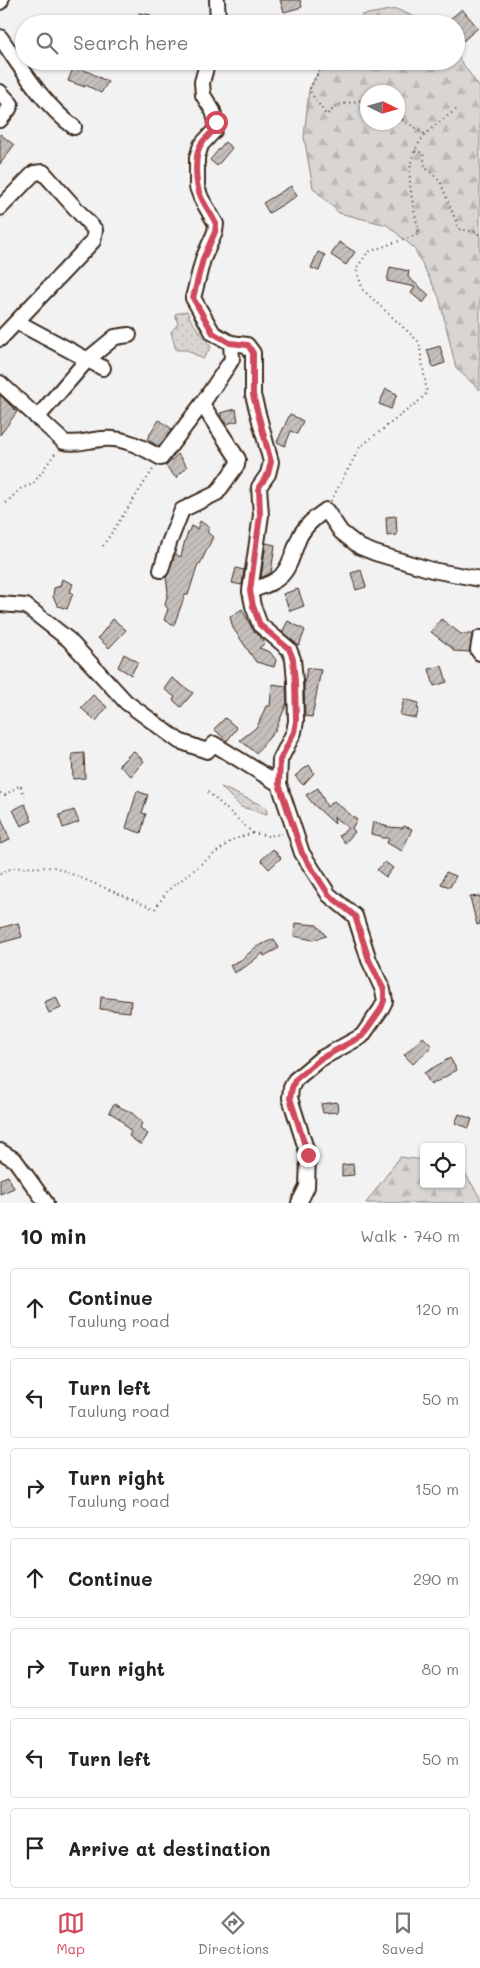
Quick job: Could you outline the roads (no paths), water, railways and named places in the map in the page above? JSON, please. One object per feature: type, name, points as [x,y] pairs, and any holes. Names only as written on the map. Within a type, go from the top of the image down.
[{"type":"street","points":[[217,0],[218,15]]},
{"type":"street","points":[[0,37],[15,59]]},
{"type":"street","points":[[23,70],[57,115],[74,128]]},
{"type":"street","points":[[205,70],[202,82],[203,95],[213,111],[216,122],[214,131],[201,144],[197,158],[197,187],[216,224],[215,232],[203,259],[193,298],[213,333],[230,343],[248,345],[253,353],[253,395],[271,462],[268,474],[259,487],[260,515],[250,591],[260,625],[289,649],[293,659],[296,721],[294,732],[280,760],[279,784],[302,853],[329,895],[355,916],[369,960],[384,990],[384,1001],[381,1009],[362,1036],[320,1059],[295,1080],[290,1098],[308,1155],[307,1187],[299,1203]]},
{"type":"street","points":[[0,92],[11,104],[10,109],[0,120]]},
{"type":"street","points":[[0,208],[34,172],[44,172],[95,230],[93,242],[0,339]]},
{"type":"street","points":[[17,322],[103,368]]},
{"type":"street","points":[[37,418],[87,360],[115,337],[129,335]]},
{"type":"street","points":[[0,384],[64,442],[73,444],[102,439],[126,441],[136,444],[161,458],[202,404],[232,359],[230,343]]},
{"type":"street","points":[[161,570],[182,510],[217,493],[237,465],[237,454],[202,404]]},
{"type":"street","points":[[250,591],[273,582],[282,575],[301,534],[314,518],[326,510],[341,532],[360,546],[375,553],[432,570],[480,579]]},
{"type":"street","points":[[0,604],[26,606],[69,640],[126,702],[179,741],[211,748],[279,784]]},
{"type":"street","points":[[480,638],[478,650],[480,653]]},
{"type":"street","points":[[0,1152],[15,1160],[46,1203]]}]
